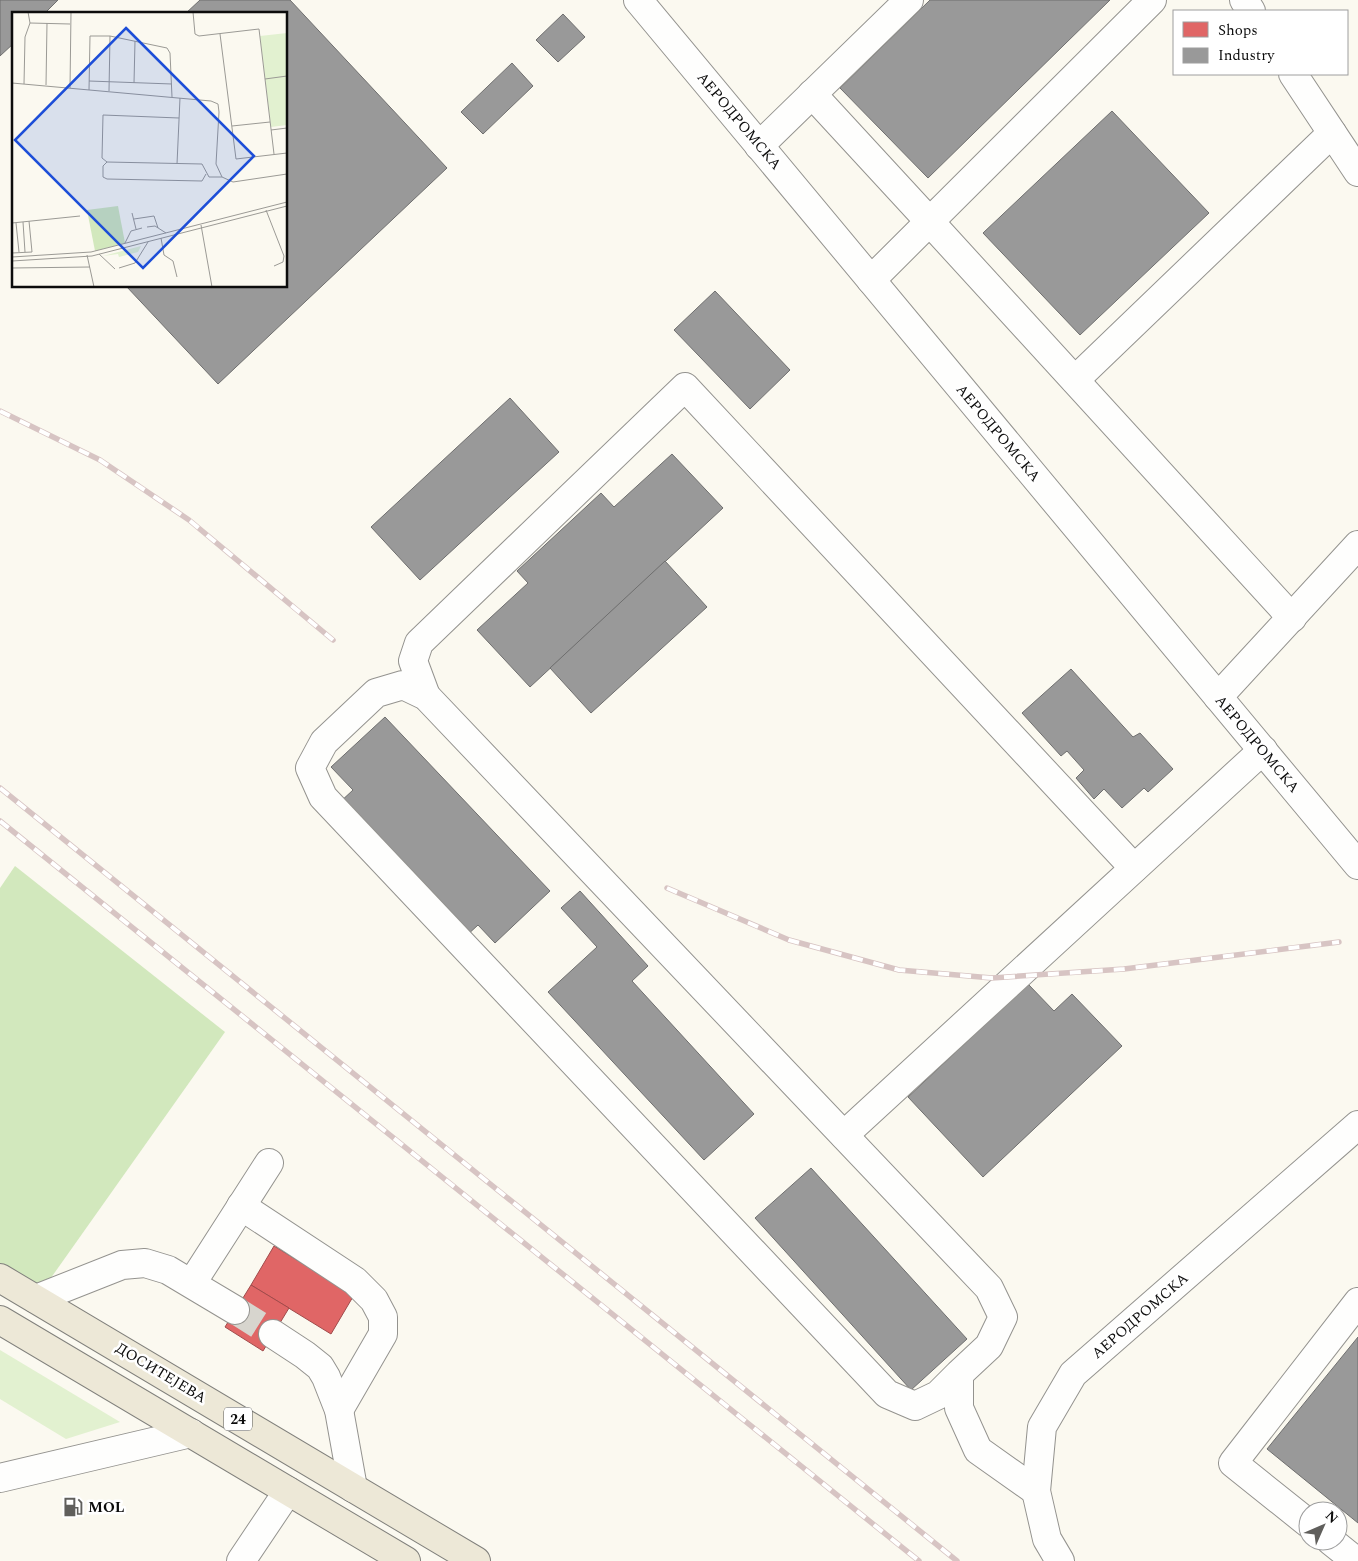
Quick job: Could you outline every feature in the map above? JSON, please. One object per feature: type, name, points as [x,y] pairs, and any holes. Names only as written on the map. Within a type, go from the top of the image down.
[{"type":"main road","name":"ДОСИТЕЈЕВА","points":[[0,1278],[476,1561]]},
{"type":"main road","name":"24","points":[[0,1320],[406,1561]]},
{"type":"street","points":[[759,146],[909,0]]},
{"type":"street","points":[[871,280],[1152,0]]},
{"type":"street","name":"АЕРОДРОМСКА","points":[[651,5],[759,146],[1358,865]]},
{"type":"street","points":[[1294,75],[1358,172]]},
{"type":"street","points":[[812,94],[1292,618]]},
{"type":"street","points":[[1075,380],[1332,133]]},
{"type":"street","points":[[426,696],[413,661],[419,642],[686,387],[1134,868]]},
{"type":"street","points":[[1218,697],[1358,545]]},
{"type":"street","points":[[403,686],[426,696],[844,1135],[989,1288],[1003,1317],[988,1346],[938,1395],[915,1406],[887,1394],[323,797],[310,768],[324,742],[376,693],[403,686]]},
{"type":"street","points":[[844,1135],[1263,750]]},
{"type":"street","name":"АЕРОДРОМСКА","points":[[1060,1561],[1047,1539],[1036,1491],[1042,1426],[1073,1374],[1358,1125]]},
{"type":"street","points":[[192,1283],[269,1163]]},
{"type":"street","points":[[241,1206],[355,1281],[374,1300],[383,1316],[383,1334],[339,1410]]},
{"type":"street","points":[[36,1300],[122,1265],[145,1263],[168,1270],[235,1310]]},
{"type":"street","points":[[1298,1515],[1233,1463],[1358,1302]]},
{"type":"street","points":[[273,1334],[320,1367],[326,1377],[339,1410],[353,1488]]},
{"type":"street","points":[[959,1374],[959,1408],[978,1450],[1036,1491]]},
{"type":"street","points":[[0,1478],[190,1433]]},
{"type":"street","points":[[241,1561],[288,1491]]},
{"type":"street","points":[[1344,1551],[1356,1561]]},
{"type":"green space","points":[[15,866],[225,1032],[36,1299],[0,1278],[0,888]]},
{"type":"green space","points":[[0,1350],[120,1422],[66,1439],[0,1399]]},
{"type":"building: Shops","points":[[274,1246],[354,1295],[331,1334],[251,1285]]},
{"type":"building: Shops","points":[[251,1285],[289,1308],[263,1351],[225,1327]]},
{"type":"building: Industry","points":[[0,0],[58,0],[46,12],[12,12],[12,45],[0,56]]},
{"type":"building: Industry","points":[[200,0],[290,0],[447,168],[218,384],[128,288],[288,288],[288,12],[187,12]]},
{"type":"building: Industry","points":[[930,0],[1110,0],[928,178],[840,88]]},
{"type":"building: Industry","points":[[563,14],[585,37],[558,62],[536,40]]},
{"type":"building: Industry","points":[[512,63],[533,86],[483,134],[461,112]]},
{"type":"building: Industry","points":[[1112,111],[1209,213],[1080,335],[983,233]]},
{"type":"building: Industry","points":[[715,291],[790,370],[750,409],[674,330]]},
{"type":"building: Industry","points":[[510,398],[559,452],[420,580],[371,527]]},
{"type":"building: Industry","points":[[672,454],[723,508],[530,687],[477,630],[528,583],[517,571],[601,493],[614,507]]},
{"type":"building: Industry","points":[[665,561],[707,607],[591,713],[550,668]]},
{"type":"building: Industry","points":[[1071,669],[1133,737],[1140,733],[1173,769],[1148,792],[1144,788],[1122,808],[1104,789],[1094,799],[1076,778],[1084,770],[1067,751],[1061,756],[1022,713]]},
{"type":"building: Industry","points":[[385,717],[550,891],[495,943],[478,925],[465,937],[339,803],[353,790],[331,767]]},
{"type":"building: Industry","points":[[580,891],[648,966],[632,981],[754,1114],[704,1160],[548,992],[597,947],[561,908]]},
{"type":"building: Industry","points":[[1028,984],[1054,1011],[1072,994],[1122,1046],[983,1177],[908,1097]]},
{"type":"building: Industry","points":[[811,1168],[967,1339],[911,1390],[755,1218]]},
{"type":"building: Industry","points":[[1358,1337],[1358,1523],[1348,1515],[1348,1501],[1331,1501],[1267,1449]]},
{"type":"tunnel","points":[[235,1310],[273,1334]]},
{"type":"railway","points":[[0,411],[100,460],[189,520],[333,640]]},
{"type":"railway","points":[[0,788],[957,1561]]},
{"type":"railway","points":[[0,821],[919,1561]]},
{"type":"railway","points":[[667,888],[789,940],[899,970],[992,978],[1124,969],[1339,942]]},
{"type":"place","name":"MOL","points":[[73,1507]]}]
